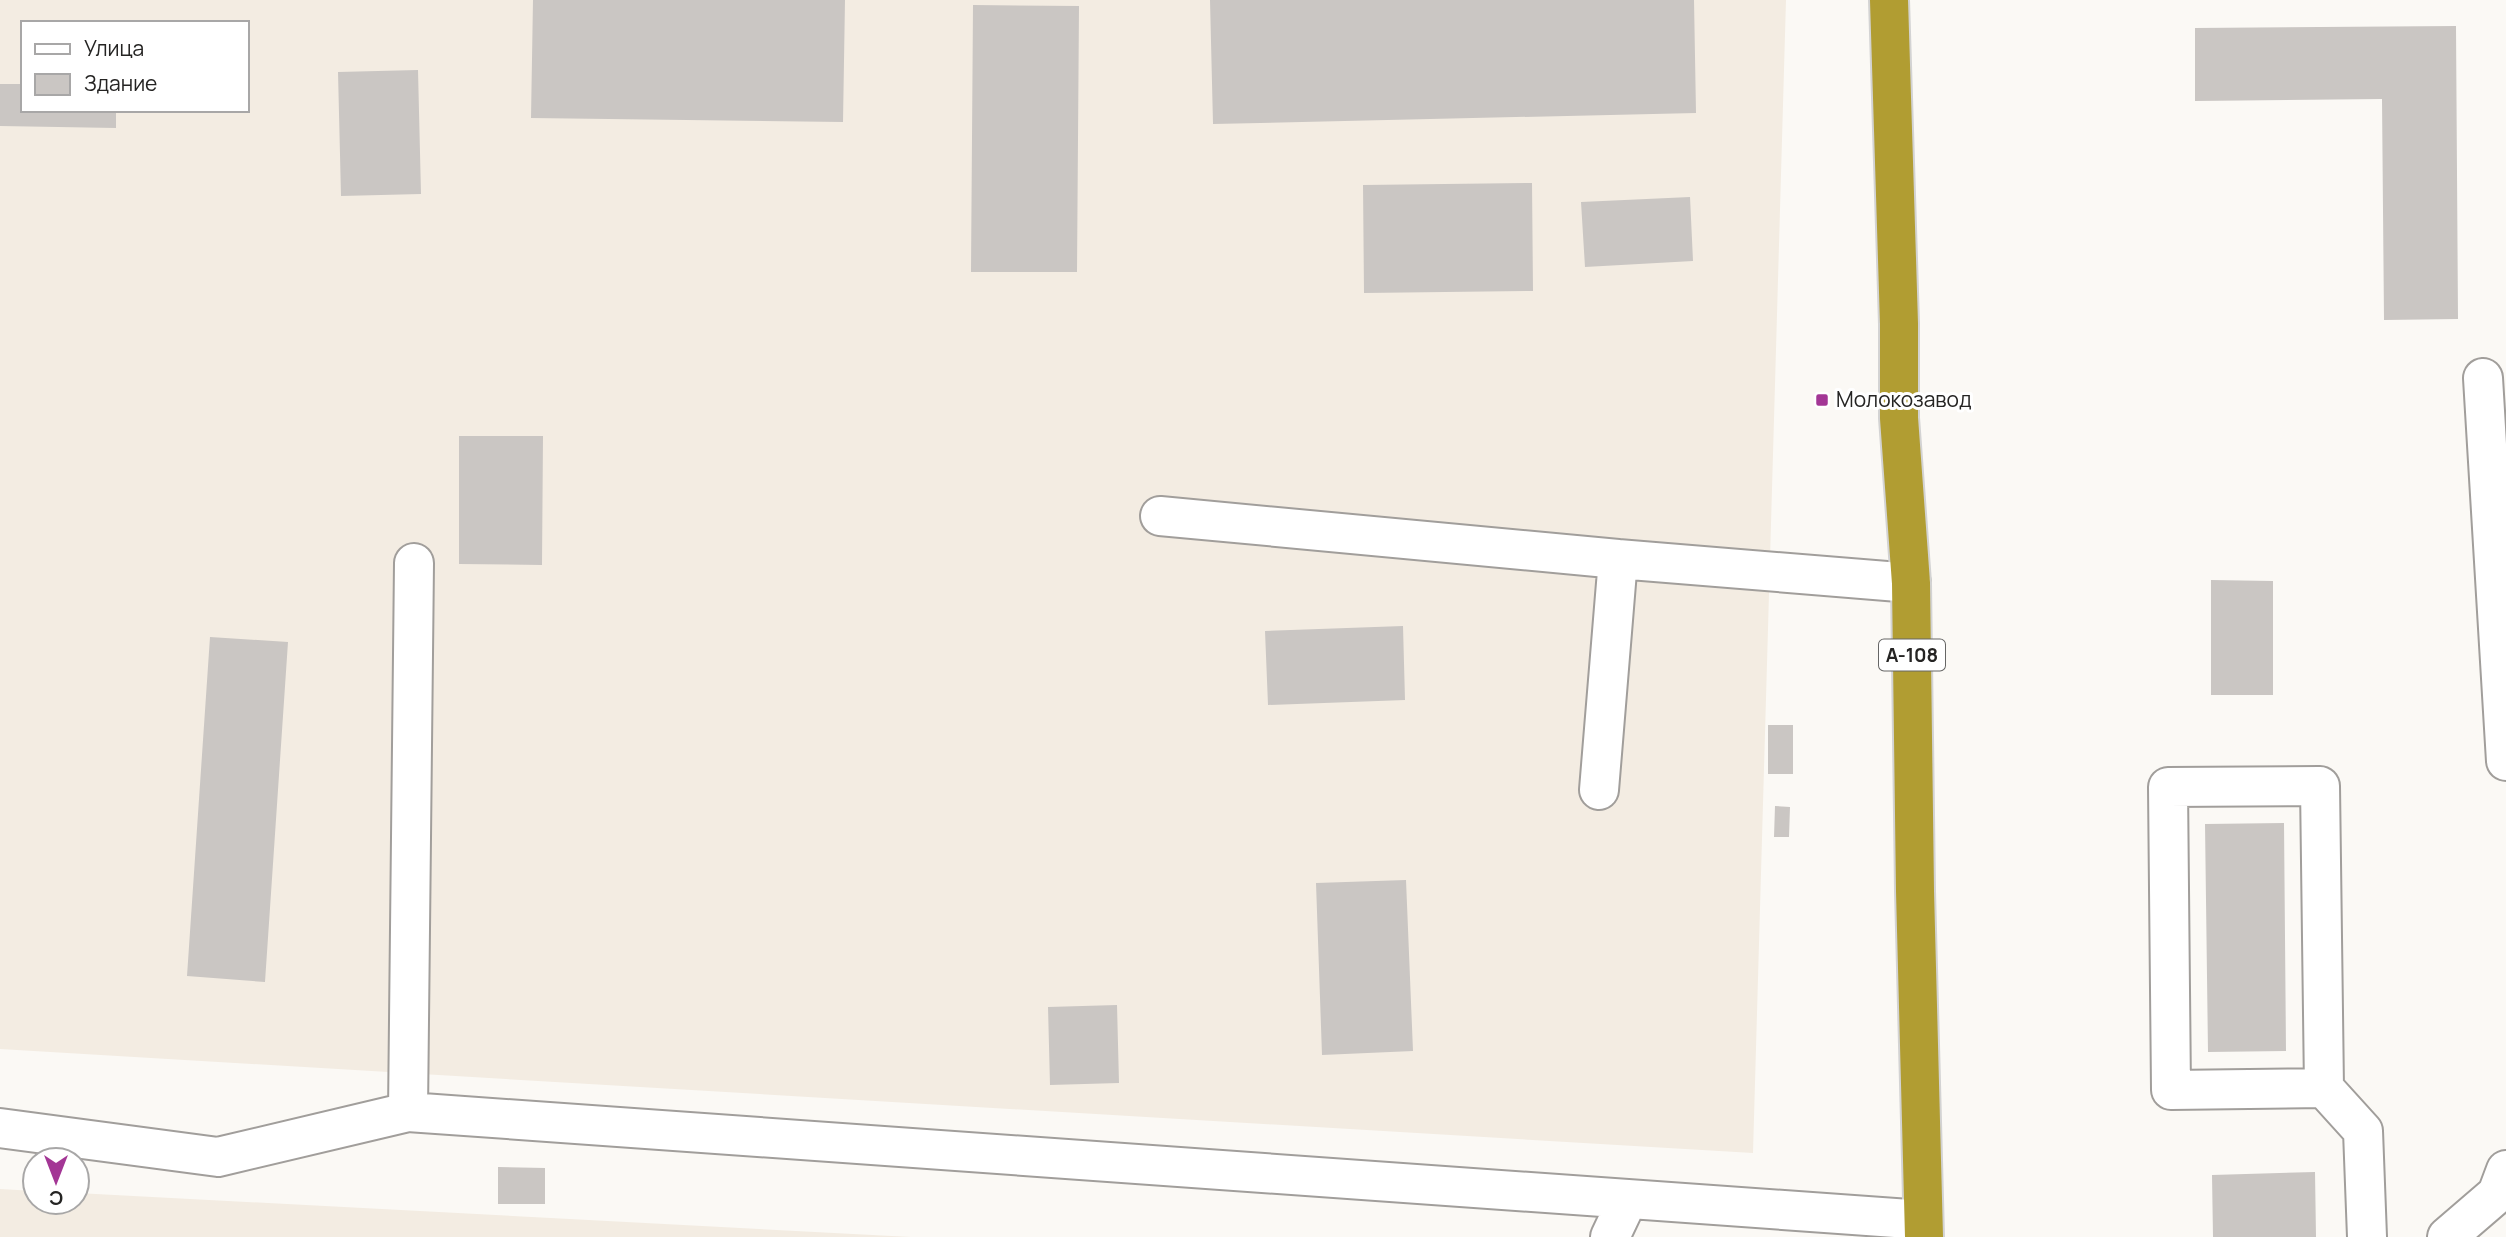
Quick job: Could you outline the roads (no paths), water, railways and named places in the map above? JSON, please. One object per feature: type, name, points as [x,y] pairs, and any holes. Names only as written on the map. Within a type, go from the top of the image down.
[{"type":"highway","name":"А-108","points":[[1889,0],[1899,324],[1899,418],[1911,583],[1915,891],[1924,1229]]},
{"type":"street","points":[[2483,378],[2506,761]]},
{"type":"street","points":[[1160,516],[1618,559],[1911,583]]},
{"type":"street","points":[[1599,790],[1618,559]]},
{"type":"street","points":[[408,1112],[414,563]]},
{"type":"street","points":[[2324,1088],[2171,1090],[2168,787],[2320,786],[2324,1088],[2363,1131],[2367,1237]]},
{"type":"street","points":[[0,1128],[218,1157],[408,1112],[1628,1199],[1775,1224],[1924,1229]]},
{"type":"street","points":[[2447,1237],[2497,1194],[2506,1170]]},
{"type":"street","points":[[1610,1237],[1628,1199]]},
{"type":"place","name":"Молокозавод","points":[[1822,400]]}]
